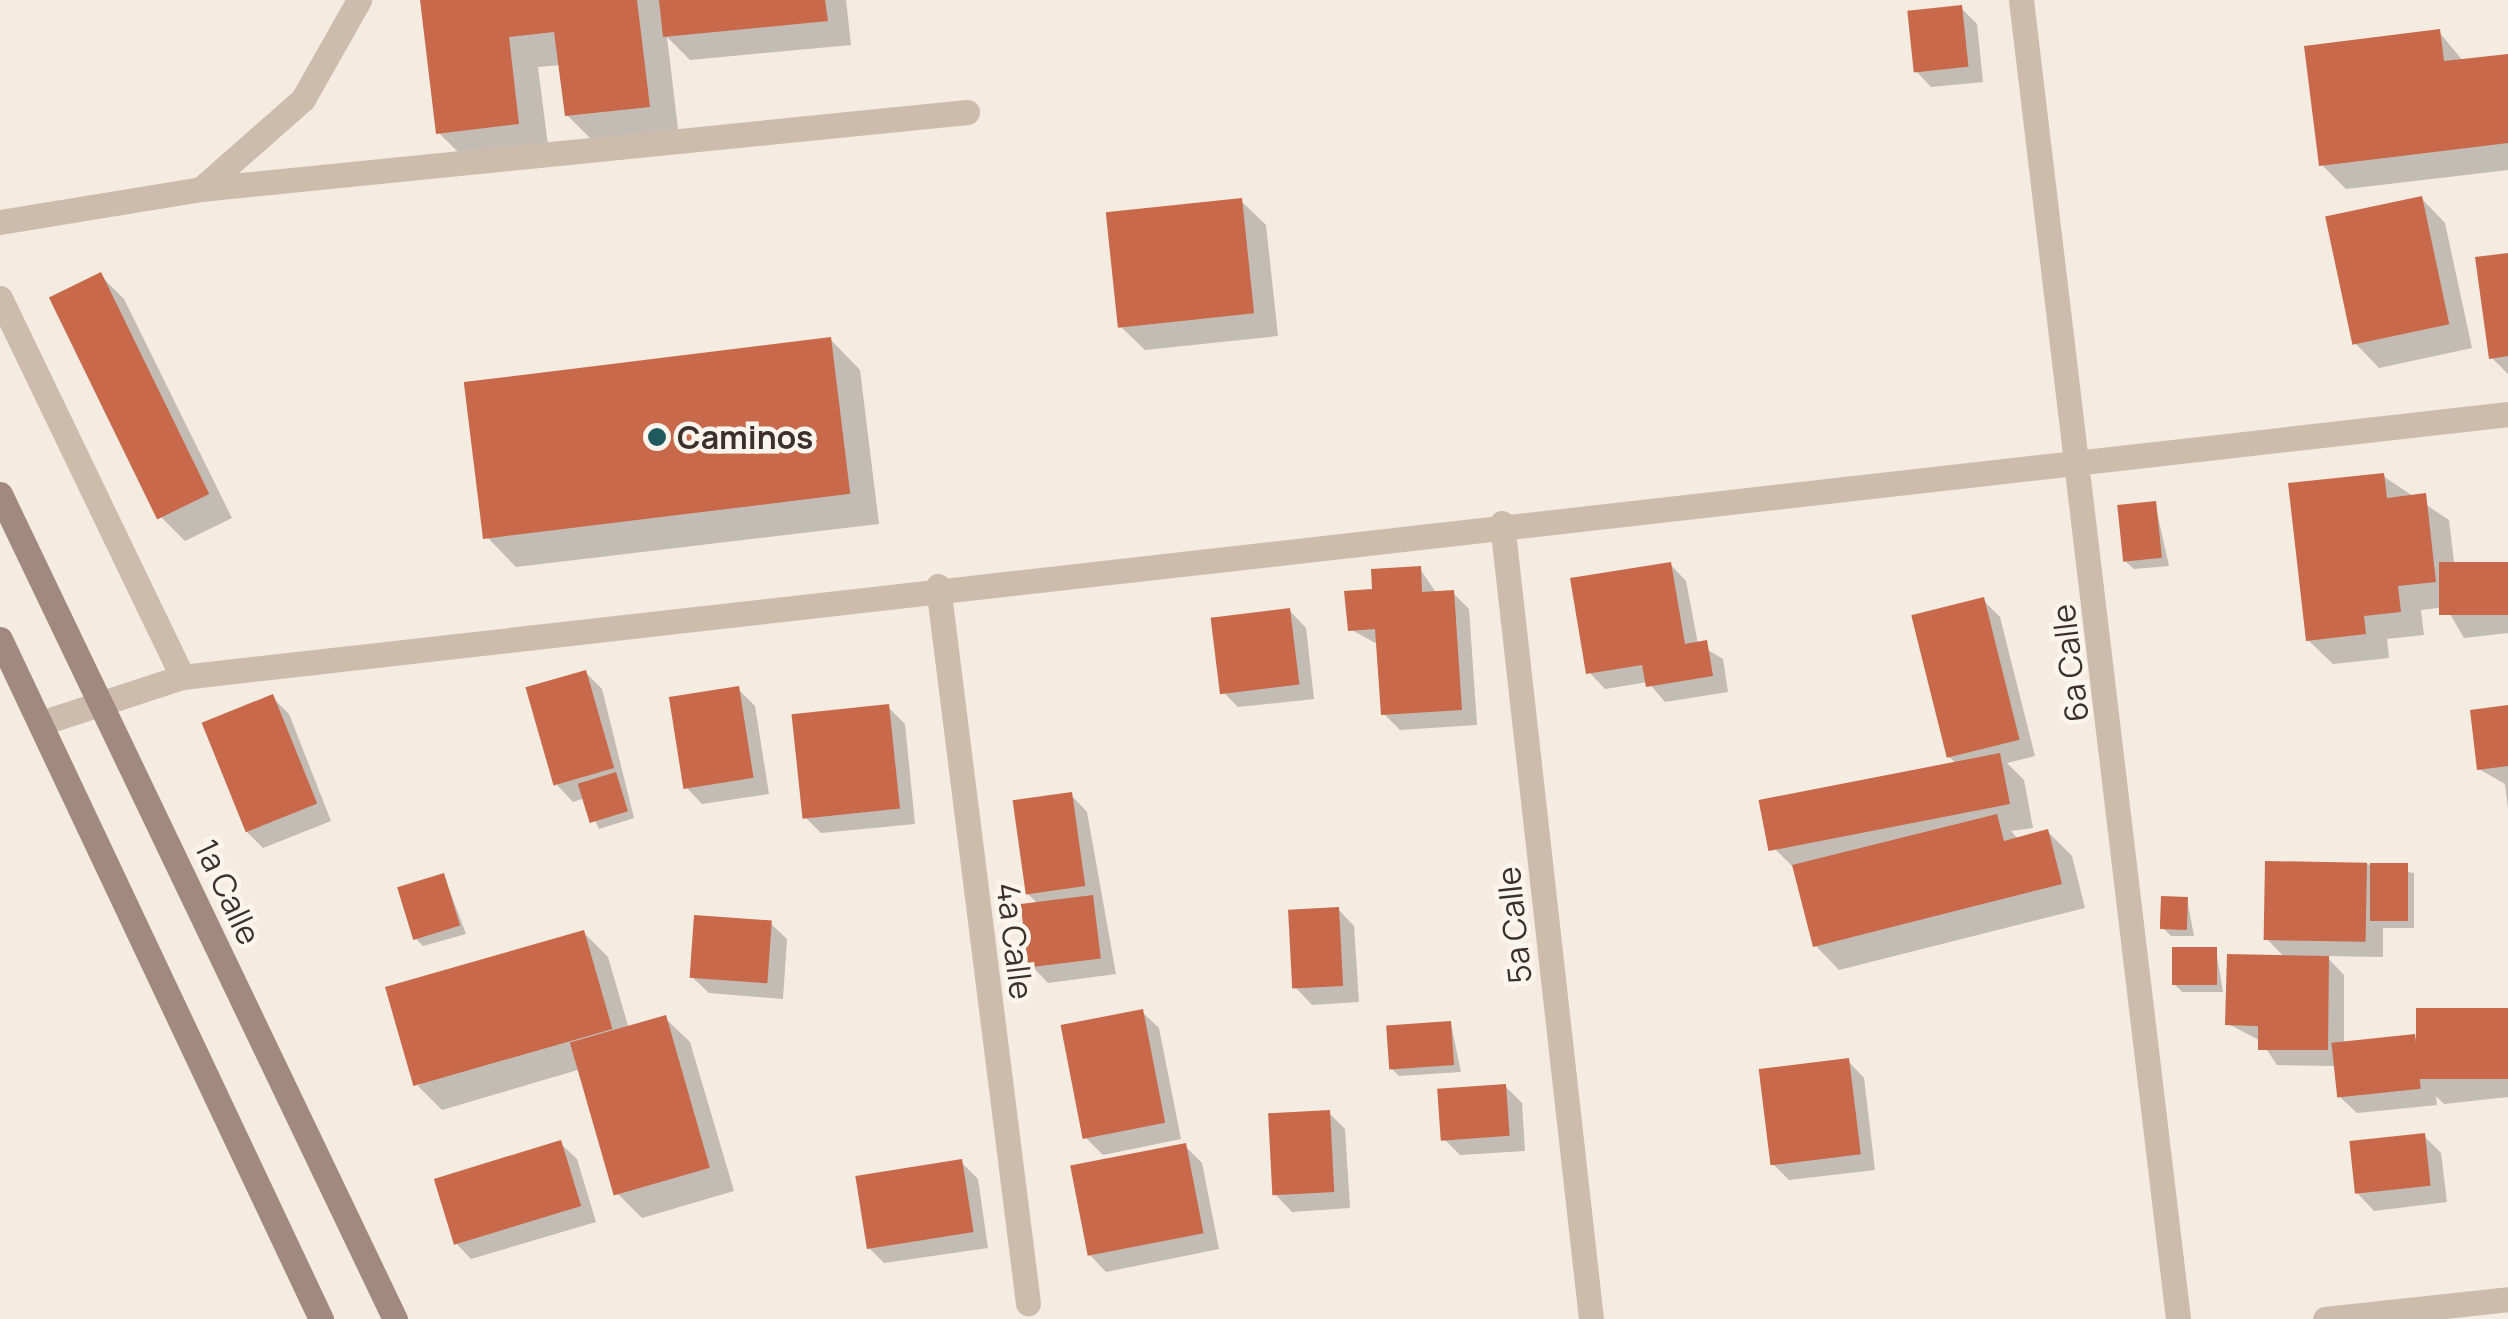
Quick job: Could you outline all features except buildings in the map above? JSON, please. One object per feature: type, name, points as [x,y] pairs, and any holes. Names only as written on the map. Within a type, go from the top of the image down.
[{"type":"main road","name":"1a Calle","points":[[0,494],[395,1319]]},
{"type":"main road","points":[[0,639],[320,1319]]},
{"type":"street","points":[[201,190],[302,99],[359,0]]},
{"type":"street","name":"6a Calle","points":[[2020,0],[2080,466],[2178,1319]]},
{"type":"street","points":[[0,222],[201,190],[968,112]]},
{"type":"street","points":[[0,298],[182,677]]},
{"type":"street","points":[[41,723],[100,697],[182,677],[938,586],[1502,523],[2080,466],[2508,414]]},
{"type":"street","name":"5a Calle","points":[[1502,523],[1591,1319]]},
{"type":"street","name":"4a Calle","points":[[938,586],[1028,1303]]},
{"type":"street","points":[[2325,1319],[2508,1299]]},
{"type":"place","name":"Caminos","points":[[657,437]]}]
